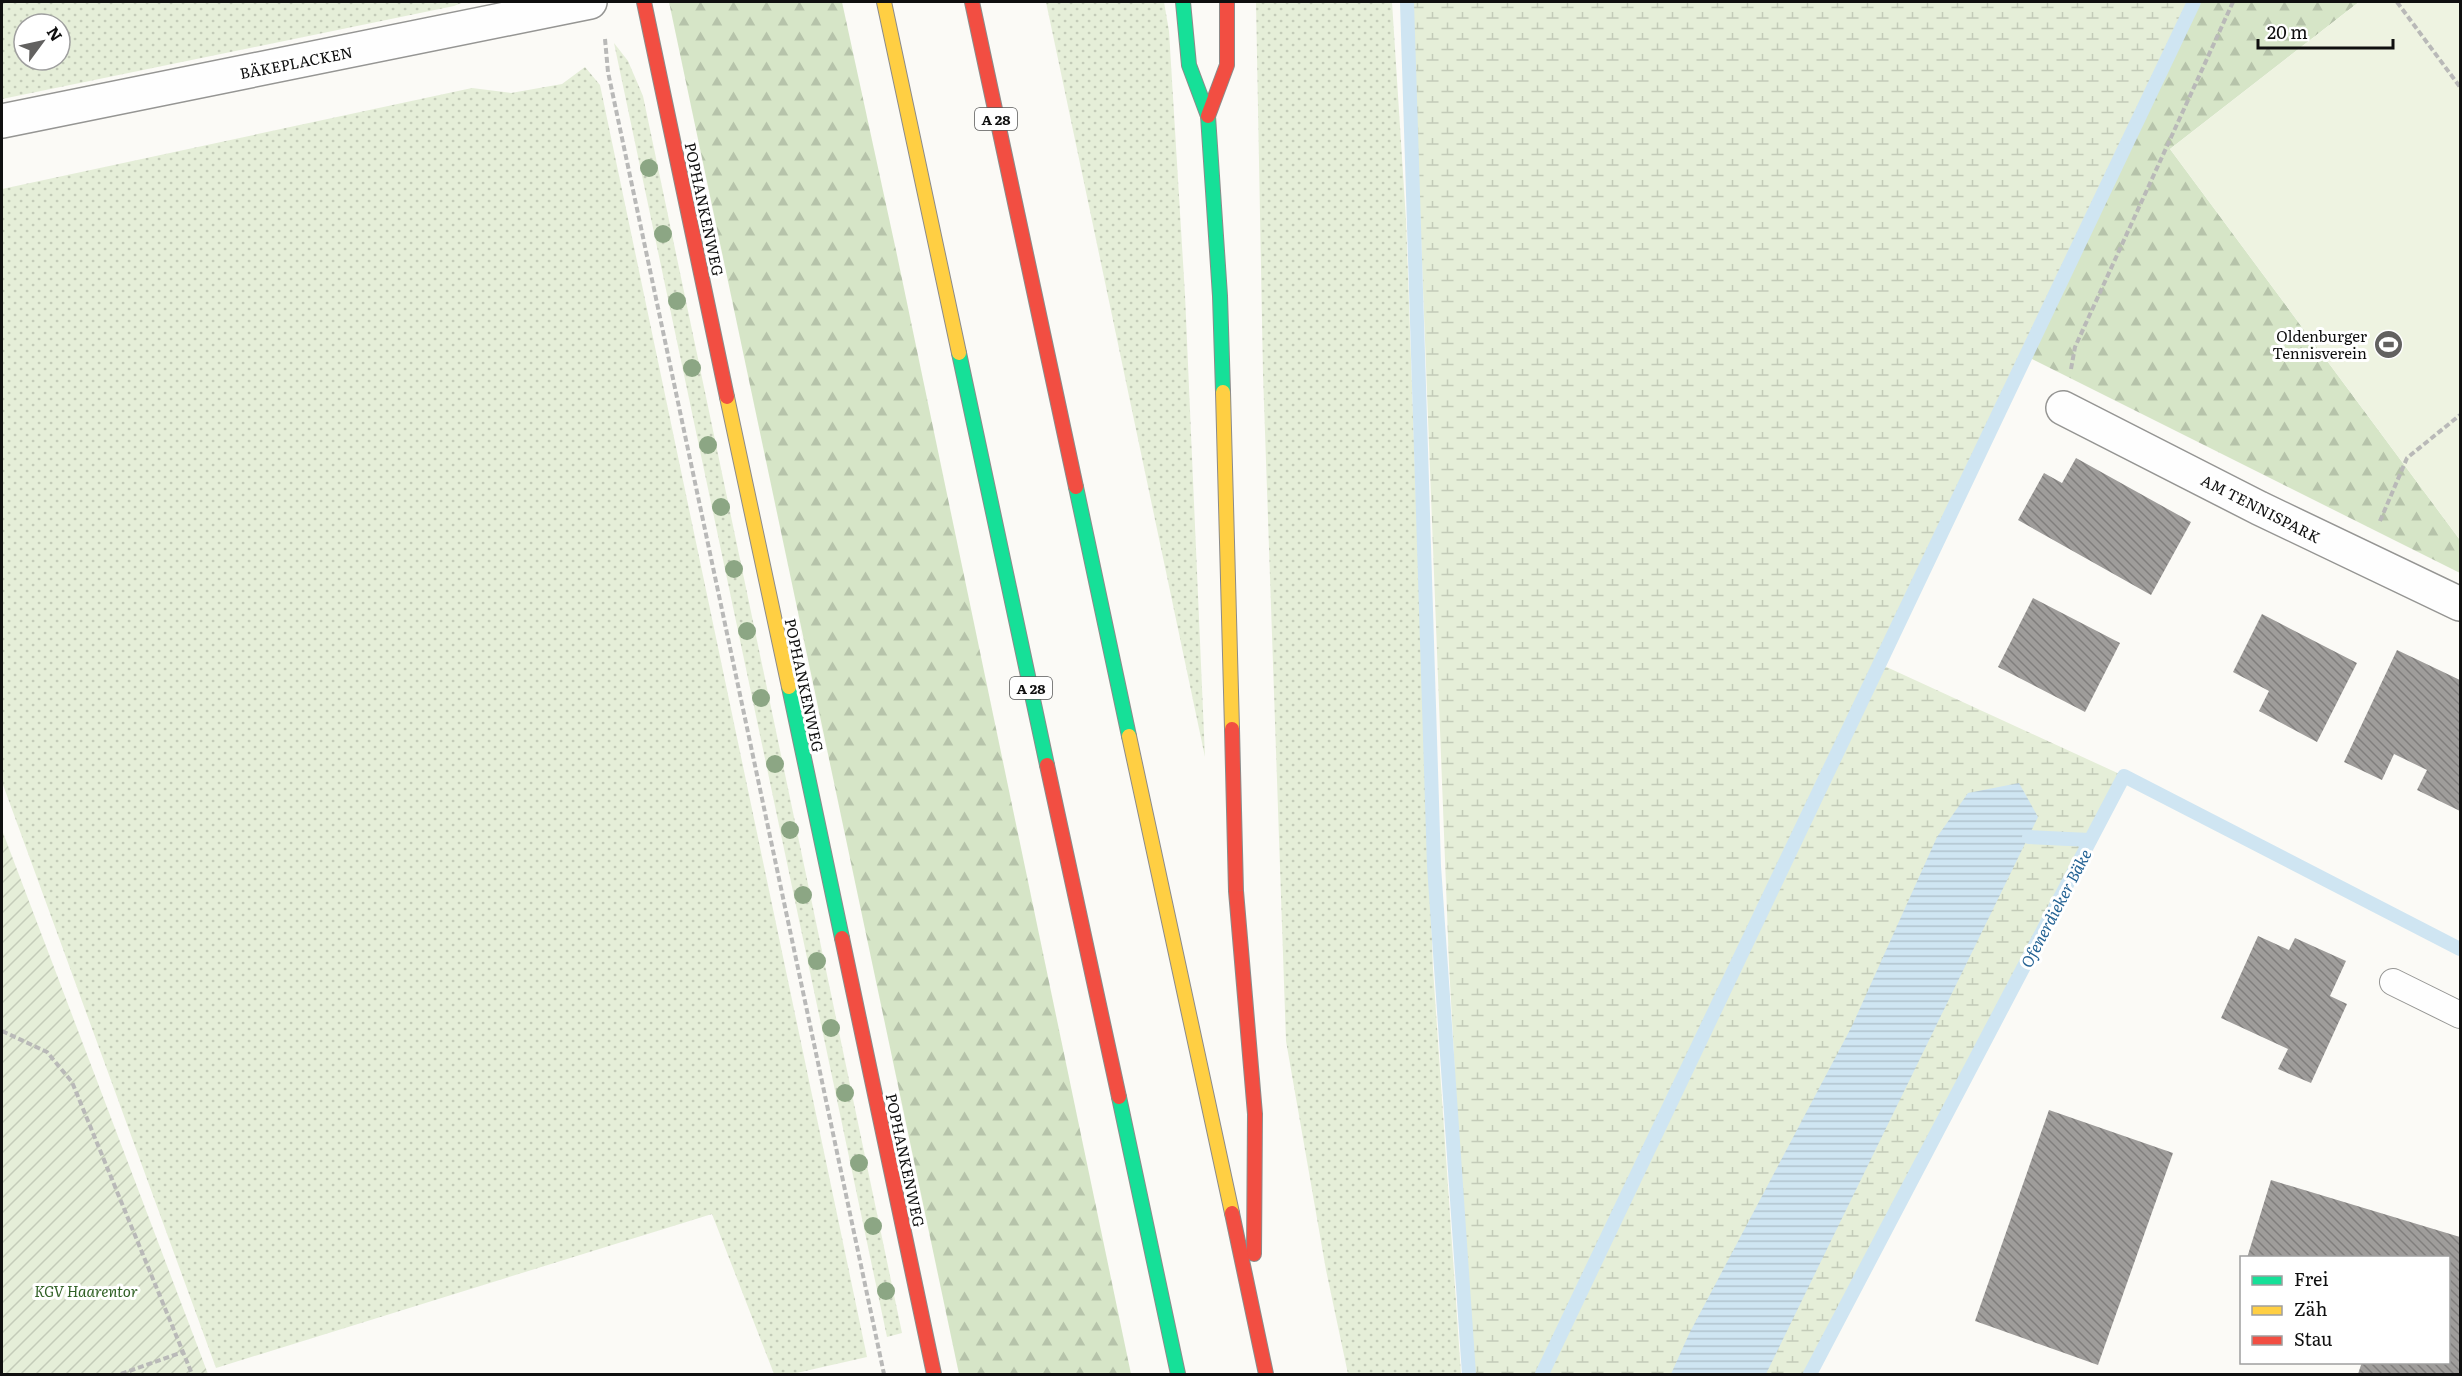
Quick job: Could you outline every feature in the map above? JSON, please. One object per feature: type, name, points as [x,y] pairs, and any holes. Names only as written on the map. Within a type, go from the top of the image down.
[{"type":"main road","name":"POPHANKENWEG","points":[[644,2],[934,1374]]},
{"type":"main road","name":"A 28","points":[[884,2],[1178,1374]]},
{"type":"main road","name":"A 28","points":[[972,2],[1266,1374]]},
{"type":"main road","points":[[1182,2],[1189,65],[1208,116],[1220,296],[1236,891],[1255,1114],[1254,1316]]},
{"type":"main road","points":[[1208,116],[1227,65],[1227,2]]},
{"type":"street","name":"BÄKEPLACKEN","points":[[2,121],[590,2]]},
{"type":"street","name":"AM TENNISPARK","points":[[2063,408],[2360,558],[2460,604]]},
{"type":"lane","points":[[2393,982],[2460,1015]]},
{"type":"path","points":[[2063,408],[2075,347],[2233,2]]},
{"type":"path","points":[[2397,2],[2460,87]]},
{"type":"path","points":[[604,37],[608,72],[884,1374]]},
{"type":"path","points":[[2360,558],[2376,531],[2407,458],[2460,415]]},
{"type":"path","points":[[2,1031],[47,1052],[72,1082],[192,1374]]},
{"type":"path","points":[[121,1374],[183,1352]]},
{"type":"green space","points":[[2,2],[464,2],[454,6],[2,99]]},
{"type":"green space","points":[[669,2],[842,2],[1131,1374],[959,1374]]},
{"type":"green space","points":[[1046,2],[1164,2],[1169,31],[1185,295],[1205,757]]},
{"type":"green space","points":[[1256,2],[1392,2],[1406,220],[1433,969],[1461,1374],[1348,1374],[1326,1270],[1286,1041],[1263,374]]},
{"type":"green space","points":[[1412,2],[2186,2],[2193,5],[1880,664],[2124,776],[1810,1374],[1471,1374],[1449,964]]},
{"type":"green space","points":[[2188,2],[2359,2],[2170,149],[2460,540],[2460,573],[2026,356]]},
{"type":"green space","name":"Oldenburger Tennisverein","points":[[2359,2],[2460,2],[2460,540],[2170,149]]},
{"type":"green space","points":[[614,43],[628,61],[643,96],[902,1333],[887,1337]]},
{"type":"green space","points":[[585,67],[600,85],[867,1357],[792,1374],[774,1374],[712,1214],[216,1368],[2,782],[2,189],[472,88],[511,93],[562,84]]},
{"type":"green space","name":"KGV Haarentor","points":[[2,830],[208,1374],[2,1374]]},
{"type":"water","points":[[2019,783],[2038,817],[1766,1374],[1671,1374],[1689,1334],[1852,1026],[1937,837],[1968,793]]},
{"type":"building","points":[[2076,458],[2191,522],[2151,595],[2018,520],[2044,473],[2062,483]]},
{"type":"building","points":[[2033,598],[2120,643],[2085,712],[1998,667]]},
{"type":"building","points":[[2262,614],[2357,663],[2317,742],[2259,711],[2269,691],[2233,672]]},
{"type":"building","points":[[2397,650],[2460,680],[2460,811],[2417,790],[2427,770],[2394,754],[2382,780],[2344,762]]},
{"type":"building","points":[[2258,936],[2289,950],[2295,938],[2346,961],[2330,996],[2347,1004],[2311,1083],[2278,1069],[2288,1049],[2221,1018]]},
{"type":"building","points":[[2049,1110],[2173,1153],[2098,1365],[1975,1321]]},
{"type":"building","points":[[2271,1180],[2460,1237],[2460,1374],[2358,1374],[2361,1364],[2450,1364],[2450,1256],[2248,1256]]},
{"type":"waterway","points":[[1407,2],[1434,866],[1469,1374]]},
{"type":"waterway","points":[[1542,1374],[2194,2]]},
{"type":"waterway","name":"Ofenerdieker Bäke","points":[[1810,1374],[2124,776],[2460,949]]},
{"type":"waterway","points":[[2029,837],[2090,840]]},
{"type":"traffic: fast","points":[[1183,2],[1189,65],[1208,116],[1220,296],[1223,392]]},
{"type":"traffic: fast","points":[[959,353],[1047,765]]},
{"type":"traffic: fast","points":[[1076,487],[1129,736]]},
{"type":"traffic: fast","points":[[789,687],[842,938]]},
{"type":"traffic: fast","points":[[1119,1097],[1178,1374]]},
{"type":"traffic: slow","points":[[884,2],[959,353]]},
{"type":"traffic: slow","points":[[1223,392],[1232,729]]},
{"type":"traffic: slow","points":[[727,397],[789,687]]},
{"type":"traffic: slow","points":[[1129,736],[1232,1213]]},
{"type":"traffic: jam","points":[[644,2],[727,397]]},
{"type":"traffic: jam","points":[[972,2],[1076,487]]},
{"type":"traffic: jam","points":[[1208,116],[1227,65],[1227,2]]},
{"type":"traffic: jam","points":[[1232,729],[1236,891],[1255,1114],[1254,1254]]},
{"type":"traffic: jam","points":[[1047,765],[1119,1097]]},
{"type":"traffic: jam","points":[[842,938],[934,1374]]},
{"type":"traffic: jam","points":[[1232,1213],[1266,1374]]},
{"type":"place","name":"Oldenburger Tennisverein","points":[[2388,344]]}]
